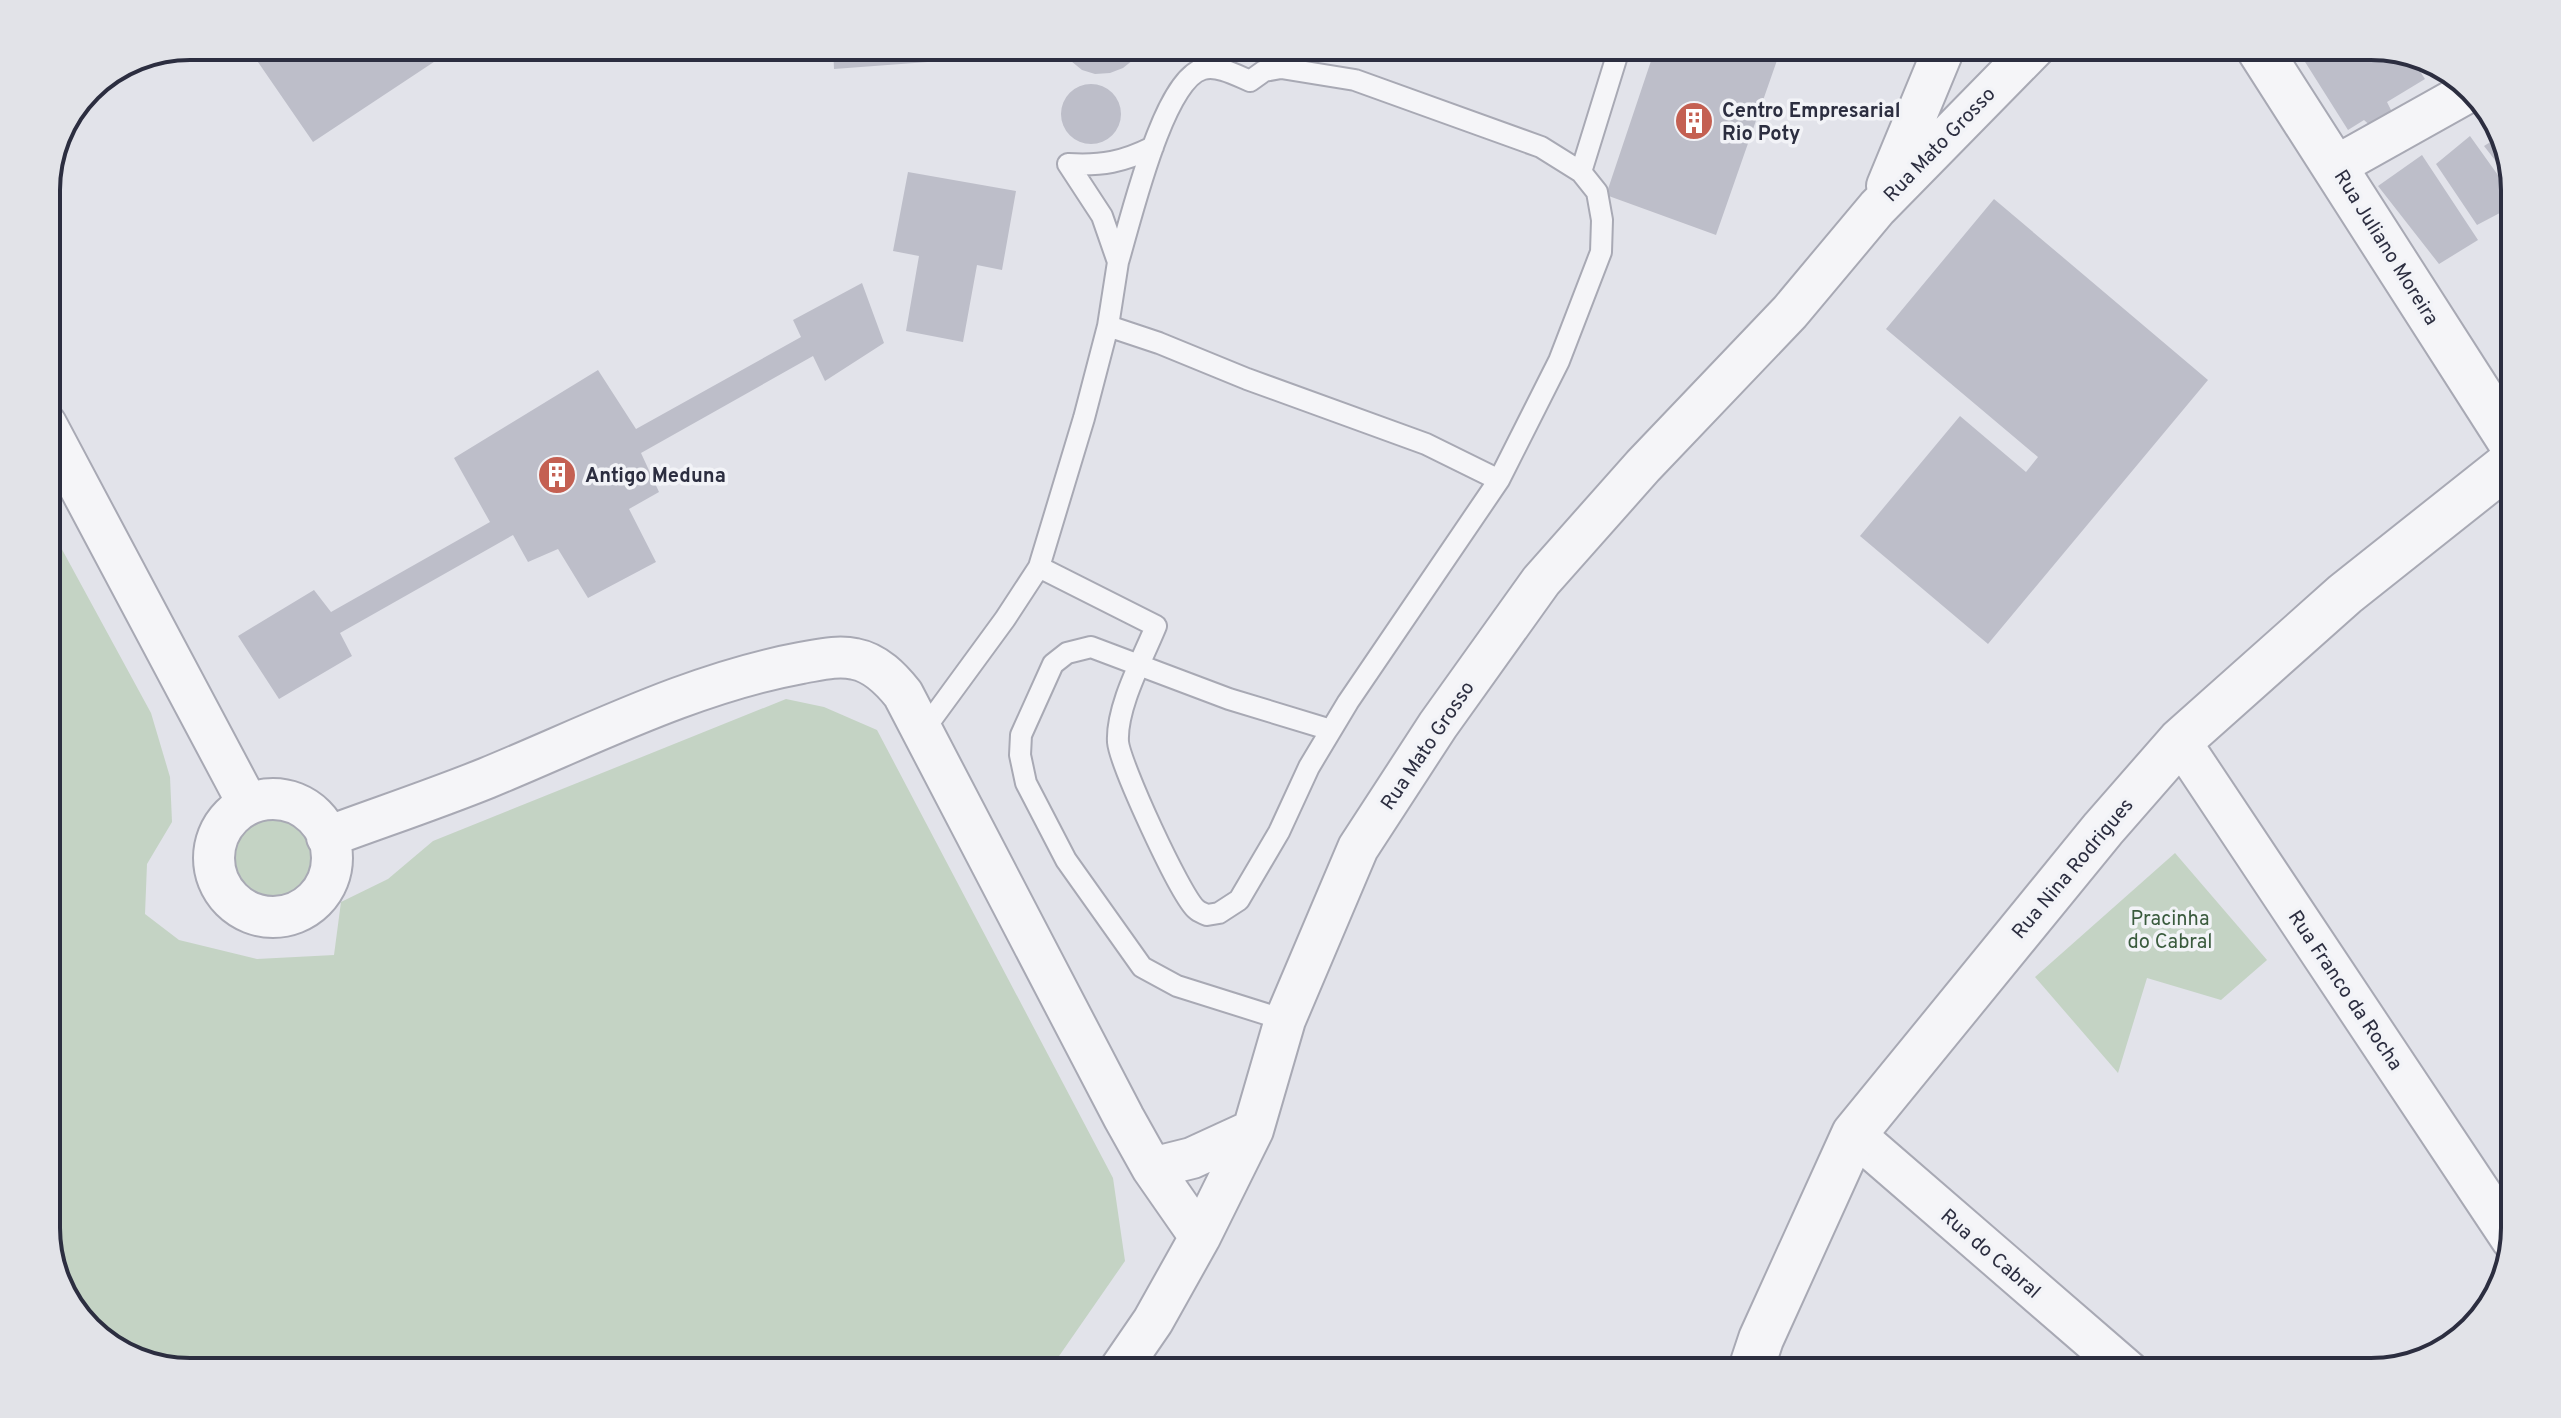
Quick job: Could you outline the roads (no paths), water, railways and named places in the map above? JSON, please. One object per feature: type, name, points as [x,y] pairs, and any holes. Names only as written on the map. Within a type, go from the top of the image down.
[{"type":"street","name":"Rua Mato Grosso","points":[[1877,208],[1939,60]]},
{"type":"street","points":[[1944,60],[1943,77],[1948,87],[1959,94],[1993,88]]},
{"type":"street","name":"Rua Mato Grosso","points":[[1128,1358],[1153,1321],[1200,1237],[1253,1130],[1285,1020],[1358,848],[1438,725],[1541,581],[1643,466],[1790,312],[1877,208],[2022,60]]},
{"type":"street","name":"Rua Juliano Moreira","points":[[2266,60],[2501,427]]},
{"type":"street","points":[[2336,166],[2461,96]]},
{"type":"street","points":[[60,450],[248,804]]},
{"type":"street","name":"Rua Nina Rodrigues","points":[[1755,1358],[1854,1134],[2103,829],[2180,741],[2345,594],[2501,470]]},
{"type":"street","points":[[327,837],[483,780],[685,696],[773,668],[830,658],[856,659],[874,667],[891,679],[903,694],[1152,1168],[1200,1237]]},
{"type":"street","name":"Rua Franco da Rocha","points":[[2180,741],[2501,1223]]},
{"type":"street","points":[[286,800],[318,820],[332,856],[329,876],[320,894],[306,908],[288,916],[269,917],[249,913],[233,902],[221,887],[215,869],[214,849],[220,830],[232,815],[248,804],[286,800]]},
{"type":"street","points":[[1152,1168],[1192,1158],[1253,1130]]},
{"type":"street","name":"Rua do Cabral","points":[[1854,1134],[2113,1358]]},
{"type":"lane","points":[[1581,172],[1616,60]]},
{"type":"lane","points":[[923,731],[1039,567],[1084,418],[1108,326],[1118,262],[1153,147],[1171,103],[1188,78],[1203,69],[1223,70],[1250,81],[1264,71],[1281,68],[1355,80],[1541,147],[1581,172],[1597,192],[1602,220],[1601,252],[1559,361],[1499,480],[1331,730],[1309,767],[1279,832],[1239,900],[1219,913],[1207,915],[1195,909],[1169,866],[1118,743],[1127,698],[1156,626],[1039,567]]},
{"type":"lane","points":[[1118,262],[1102,216],[1068,164],[1096,166],[1129,159],[1153,147]]},
{"type":"lane","points":[[1108,326],[1426,444],[1499,480]]},
{"type":"lane","points":[[1285,1020],[1177,986],[1142,967],[1116,935],[1066,860],[1026,783],[1020,755],[1021,735],[1053,664],[1067,653],[1091,647],[1229,699],[1331,730]]},
{"type":"place","name":"Centro Empresarial Rio Poty","points":[[1694,121]]},
{"type":"place","name":"Antigo Meduna","points":[[557,475]]},
{"type":"park label","name":"Pracinha do Cabral","points":[[2170,930]]}]
